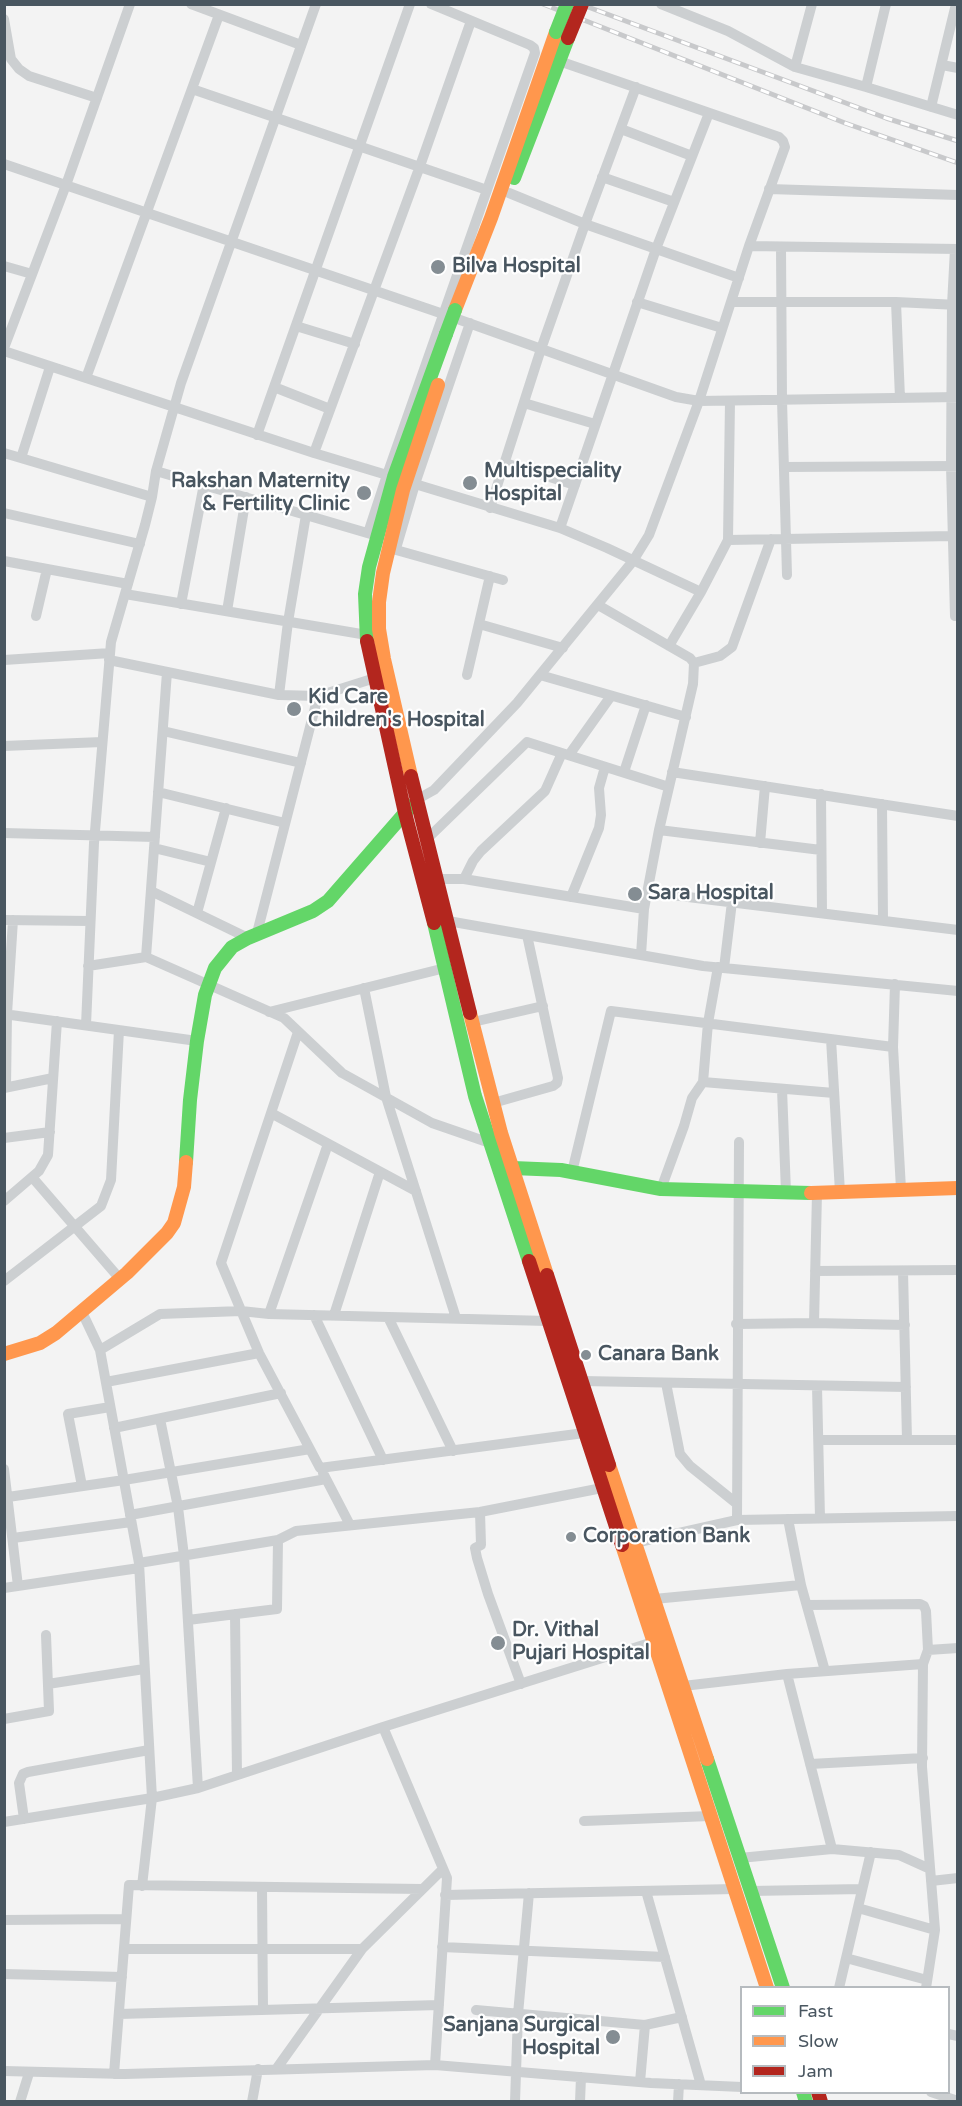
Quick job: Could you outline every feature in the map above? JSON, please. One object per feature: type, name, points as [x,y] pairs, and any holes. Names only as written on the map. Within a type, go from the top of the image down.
[{"type":"main road","points":[[458,315],[555,32],[567,4]]},
{"type":"main road","points":[[582,4],[373,535],[365,594],[367,635],[405,813],[418,857],[475,1096],[602,1488],[654,1599],[782,1986]]},
{"type":"main road","points":[[450,335],[406,482],[379,602],[379,629],[384,659],[416,800],[438,879],[493,1103],[582,1381],[653,1642],[766,1986]]},
{"type":"main road","points":[[4,1354],[40,1343],[82,1312],[168,1233],[174,1223],[184,1187],[197,1041],[205,994],[215,968],[232,947],[252,935],[313,911],[328,901],[416,800]]},
{"type":"main road","points":[[500,1172],[513,1168],[572,1172],[661,1189],[817,1193],[957,1188]]},
{"type":"street","points":[[130,4],[4,350],[257,435],[387,475]]},
{"type":"street","points":[[190,4],[301,45]]},
{"type":"street","points":[[86,1025],[94,835],[111,642],[140,544],[156,471],[181,383],[316,4]]},
{"type":"street","points":[[257,435],[410,4]]},
{"type":"street","points":[[431,4],[530,45],[534,48],[535,53],[487,190],[415,484],[392,549],[503,580]]},
{"type":"street","points":[[661,4],[728,31],[795,67],[957,115]]},
{"type":"street","points":[[795,67],[812,4]]},
{"type":"street","points":[[866,87],[886,4]]},
{"type":"street","points":[[931,107],[956,4]]},
{"type":"street","points":[[86,378],[219,15]]},
{"type":"street","points":[[4,19],[11,59],[19,69],[29,76],[97,98]]},
{"type":"street","points":[[314,453],[471,21]]},
{"type":"street","points":[[416,800],[435,790],[517,703],[633,561],[649,535],[699,401],[749,246],[785,147],[779,137],[559,61]]},
{"type":"street","points":[[942,65],[957,68]]},
{"type":"street","points":[[490,508],[541,349],[636,87]]},
{"type":"street","points":[[192,89],[487,190]]},
{"type":"street","points":[[560,528],[656,249],[710,113]]},
{"type":"street","points":[[621,129],[692,156]]},
{"type":"street","points":[[4,164],[375,290],[458,315],[541,349],[676,397],[699,401],[954,397]]},
{"type":"street","points":[[602,177],[674,202]]},
{"type":"street","points":[[769,189],[957,195]]},
{"type":"street","points":[[509,193],[585,224],[739,278]]},
{"type":"street","points":[[749,246],[956,249],[953,536],[955,616]]},
{"type":"street","points":[[781,247],[787,575]]},
{"type":"street","points":[[4,266],[32,274]]},
{"type":"street","points":[[637,302],[722,328]]},
{"type":"street","points":[[731,302],[896,302],[955,305]]},
{"type":"street","points":[[896,302],[900,398]]},
{"type":"street","points":[[156,471],[373,535],[387,475],[458,315]]},
{"type":"street","points":[[296,326],[355,344]]},
{"type":"street","points":[[21,458],[50,367]]},
{"type":"street","points":[[274,387],[330,409]]},
{"type":"street","points":[[669,646],[728,540],[730,401]]},
{"type":"street","points":[[524,403],[595,424]]},
{"type":"street","points":[[4,453],[152,497]]},
{"type":"street","points":[[505,463],[574,485]]},
{"type":"street","points":[[784,467],[954,466]]},
{"type":"street","points":[[181,604],[204,484]]},
{"type":"street","points":[[415,484],[560,528],[701,592]]},
{"type":"street","points":[[226,612],[246,497]]},
{"type":"street","points":[[4,513],[140,544]]},
{"type":"street","points":[[279,695],[288,622],[306,515]]},
{"type":"street","points":[[728,540],[953,536]]},
{"type":"street","points":[[694,663],[720,656],[732,647],[771,539]]},
{"type":"street","points":[[4,561],[47,569],[181,604],[367,635]]},
{"type":"street","points":[[36,616],[47,569]]},
{"type":"street","points":[[467,675],[490,576]]},
{"type":"street","points":[[598,605],[690,658],[694,663],[693,684],[647,892],[641,955]]},
{"type":"street","points":[[479,624],[563,648]]},
{"type":"street","points":[[4,660],[110,656],[167,672],[279,695],[318,696],[375,678]]},
{"type":"street","points":[[146,957],[167,672]]},
{"type":"street","points":[[540,675],[686,717]]},
{"type":"street","points":[[151,891],[252,935],[285,823],[318,696]]},
{"type":"street","points":[[464,879],[473,861],[481,852],[545,791],[566,754],[611,696]]},
{"type":"street","points":[[624,772],[646,705]]},
{"type":"street","points":[[163,731],[301,763]]},
{"type":"street","points":[[4,746],[102,742]]},
{"type":"street","points":[[427,839],[527,742],[669,787]]},
{"type":"street","points":[[571,897],[599,828],[601,814],[599,788],[605,767]]},
{"type":"street","points":[[672,772],[957,816]]},
{"type":"street","points":[[760,843],[765,786]]},
{"type":"street","points":[[158,792],[285,823]]},
{"type":"street","points":[[821,794],[822,913]]},
{"type":"street","points":[[882,804],[883,921]]},
{"type":"street","points":[[197,913],[226,808]]},
{"type":"street","points":[[659,830],[821,850]]},
{"type":"street","points":[[4,833],[94,835],[154,842],[211,862]]},
{"type":"street","points":[[438,879],[464,879],[644,909]]},
{"type":"street","points":[[647,892],[957,930]]},
{"type":"street","points":[[661,1189],[692,1098],[703,1082],[708,1023],[721,968],[732,902]]},
{"type":"street","points":[[53,1078],[5,1087],[9,920],[90,921]]},
{"type":"street","points":[[448,921],[721,968],[957,991]]},
{"type":"street","points":[[493,1103],[554,1086],[557,1083],[558,1078],[527,935]]},
{"type":"street","points":[[88,966],[146,957],[284,1018],[342,1074],[432,1123],[490,1143]]},
{"type":"street","points":[[269,1012],[445,968]]},
{"type":"street","points":[[895,984],[893,1047],[901,1189]]},
{"type":"street","points":[[364,988],[386,1097],[456,1318]]},
{"type":"street","points":[[473,1022],[543,1006]]},
{"type":"street","points":[[572,1172],[611,1011],[893,1047]]},
{"type":"street","points":[[6,1014],[197,1041]]},
{"type":"street","points":[[4,1201],[39,1171],[48,1155],[57,1021]]},
{"type":"street","points":[[4,1281],[101,1206],[111,1180],[119,1030]]},
{"type":"street","points":[[298,1032],[221,1263],[259,1353],[350,1525]]},
{"type":"street","points":[[831,1039],[840,1192]]},
{"type":"street","points":[[703,1082],[834,1093]]},
{"type":"street","points":[[783,1089],[786,1192]]},
{"type":"street","points":[[271,1113],[416,1191]]},
{"type":"street","points":[[4,1138],[50,1132]]},
{"type":"street","points":[[736,1520],[739,1143]]},
{"type":"street","points":[[269,1314],[328,1144]]},
{"type":"street","points":[[334,1316],[380,1172]]},
{"type":"street","points":[[33,1177],[120,1279]]},
{"type":"street","points":[[814,1323],[817,1193]]},
{"type":"street","points":[[815,1270],[957,1270]]},
{"type":"street","points":[[903,1271],[907,1440]]},
{"type":"street","points":[[100,1350],[160,1314],[241,1311],[269,1314],[548,1321]]},
{"type":"street","points":[[82,1312],[100,1350],[139,1565],[152,1798],[142,1886]]},
{"type":"street","points":[[314,1315],[383,1460]]},
{"type":"street","points":[[388,1317],[453,1450]]},
{"type":"street","points":[[736,1324],[905,1325]]},
{"type":"street","points":[[106,1382],[259,1353]]},
{"type":"street","points":[[582,1381],[906,1387]]},
{"type":"street","points":[[666,1383],[680,1454],[690,1466],[736,1503]]},
{"type":"street","points":[[817,1386],[820,1518]]},
{"type":"street","points":[[114,1428],[281,1393]]},
{"type":"street","points":[[82,1486],[69,1414],[110,1407]]},
{"type":"street","points":[[160,1419],[172,1472],[184,1556],[198,1788]]},
{"type":"street","points":[[321,1468],[584,1433]]},
{"type":"street","points":[[819,1440],[957,1440]]},
{"type":"street","points":[[8,1497],[310,1449]]},
{"type":"street","points":[[4,1469],[18,1586]]},
{"type":"street","points":[[13,1538],[131,1519],[178,1507],[326,1479]]},
{"type":"street","points":[[4,1588],[278,1540],[296,1531],[480,1512],[602,1488]]},
{"type":"street","points":[[480,1512],[481,1545],[475,1548],[477,1558],[521,1684]]},
{"type":"street","points":[[628,1544],[736,1520],[957,1516]]},
{"type":"street","points":[[788,1519],[801,1585],[825,1671]]},
{"type":"street","points":[[188,1620],[277,1609],[278,1540]]},
{"type":"street","points":[[654,1599],[801,1585]]},
{"type":"street","points":[[807,1605],[920,1604],[926,1611],[928,1650],[924,1664],[923,1758],[935,1930],[926,1984],[846,1958]]},
{"type":"street","points":[[235,1614],[237,1775]]},
{"type":"street","points":[[4,1719],[49,1711],[46,1635]]},
{"type":"street","points":[[4,1822],[152,1798],[198,1788],[653,1642]]},
{"type":"street","points":[[928,1650],[957,1648]]},
{"type":"street","points":[[683,1686],[787,1674],[924,1664]]},
{"type":"street","points":[[48,1684],[144,1669]]},
{"type":"street","points":[[787,1674],[832,1849]]},
{"type":"street","points":[[383,1727],[447,1878],[435,2065]]},
{"type":"street","points":[[24,1819],[19,1783],[23,1774],[149,1750]]},
{"type":"street","points":[[810,1764],[923,1758]]},
{"type":"street","points":[[584,1821],[710,1816]]},
{"type":"street","points":[[740,1858],[832,1849],[899,1855],[930,1869]]},
{"type":"street","points":[[839,1986],[871,1852]]},
{"type":"street","points":[[277,2068],[362,1949],[443,1869]]},
{"type":"street","points":[[931,1881],[957,1878]]},
{"type":"street","points":[[114,2074],[129,1886],[422,1889]]},
{"type":"street","points":[[262,1887],[263,2010]]},
{"type":"street","points":[[751,1891],[862,1889]]},
{"type":"street","points":[[446,1895],[735,1890]]},
{"type":"street","points":[[646,1891],[701,2085]]},
{"type":"street","points":[[515,2102],[519,2014],[529,1893]]},
{"type":"street","points":[[858,1908],[935,1930]]},
{"type":"street","points":[[4,1920],[126,1919]]},
{"type":"street","points":[[442,1947],[665,1957]]},
{"type":"street","points":[[124,1949],[362,1949]]},
{"type":"street","points":[[4,1974],[122,1977]]},
{"type":"street","points":[[119,2014],[439,2006]]},
{"type":"street","points":[[476,2010],[645,2025],[682,2017]]},
{"type":"street","points":[[640,2082],[645,2025]]},
{"type":"street","points":[[4,2072],[114,2074],[435,2065],[640,2082],[740,2087]]},
{"type":"street","points":[[252,2102],[258,2069]]},
{"type":"street","points":[[20,2102],[29,2073]]},
{"type":"street","points":[[580,2102],[581,2077]]},
{"type":"street","points":[[678,2102],[680,2084]]},
{"type":"street","points":[[937,2094],[957,2101]]},
{"type":"railway","points":[[543,4],[845,123],[958,163]]},
{"type":"railway","points":[[580,4],[886,118],[958,141]]},
{"type":"traffic: fast","points":[[556,32],[567,4]]},
{"type":"traffic: fast","points":[[514,178],[568,38]]},
{"type":"traffic: fast","points":[[446,334],[455,310]]},
{"type":"traffic: fast","points":[[367,641],[365,594],[369,567],[394,477],[446,334]]},
{"type":"traffic: fast","points":[[186,1162],[197,1041],[205,995],[215,968],[232,947],[313,911],[328,901],[411,806]]},
{"type":"traffic: fast","points":[[434,923],[475,1096],[529,1261]]},
{"type":"traffic: fast","points":[[504,1171],[513,1168],[561,1170],[661,1189],[811,1193]]},
{"type":"traffic: fast","points":[[707,1759],[782,1986]]},
{"type":"traffic: fast","points":[[804,2094],[806,2102]]},
{"type":"traffic: slow","points":[[455,310],[491,218],[556,32]]},
{"type":"traffic: slow","points":[[411,776],[384,659],[379,629],[379,602],[383,573],[403,490],[438,385]]},
{"type":"traffic: slow","points":[[470,1013],[501,1133],[547,1275]]},
{"type":"traffic: slow","points":[[4,1354],[40,1343],[56,1333],[127,1273],[167,1233],[174,1223],[184,1187],[186,1162]]},
{"type":"traffic: slow","points":[[811,1193],[958,1188]]},
{"type":"traffic: slow","points":[[609,1465],[707,1759]]},
{"type":"traffic: slow","points":[[622,1545],[766,1986]]},
{"type":"traffic: jam","points":[[568,38],[582,4]]},
{"type":"traffic: jam","points":[[367,641],[405,813],[434,923]]},
{"type":"traffic: jam","points":[[411,776],[470,1013]]},
{"type":"traffic: jam","points":[[529,1261],[622,1545]]},
{"type":"traffic: jam","points":[[547,1275],[609,1465]]},
{"type":"traffic: jam","points":[[819,2094],[821,2102]]},
{"type":"place","name":"Bilva Hospital","points":[[438,267]]},
{"type":"place","name":"Multispeciality Hospital","points":[[470,483]]},
{"type":"place","name":"Rakshan Maternity & Fertility Clinic","points":[[364,493]]},
{"type":"place","name":"Kid Care Children's Hospital","points":[[294,709]]},
{"type":"place","name":"Sara Hospital","points":[[635,894]]},
{"type":"place","name":"Canara Bank","points":[[586,1355]]},
{"type":"place","name":"Corporation Bank","points":[[571,1537]]},
{"type":"place","name":"Dr. Vithal Pujari Hospital","points":[[498,1643]]},
{"type":"place","name":"Sanjana Surgical Hospital","points":[[613,2037]]}]
